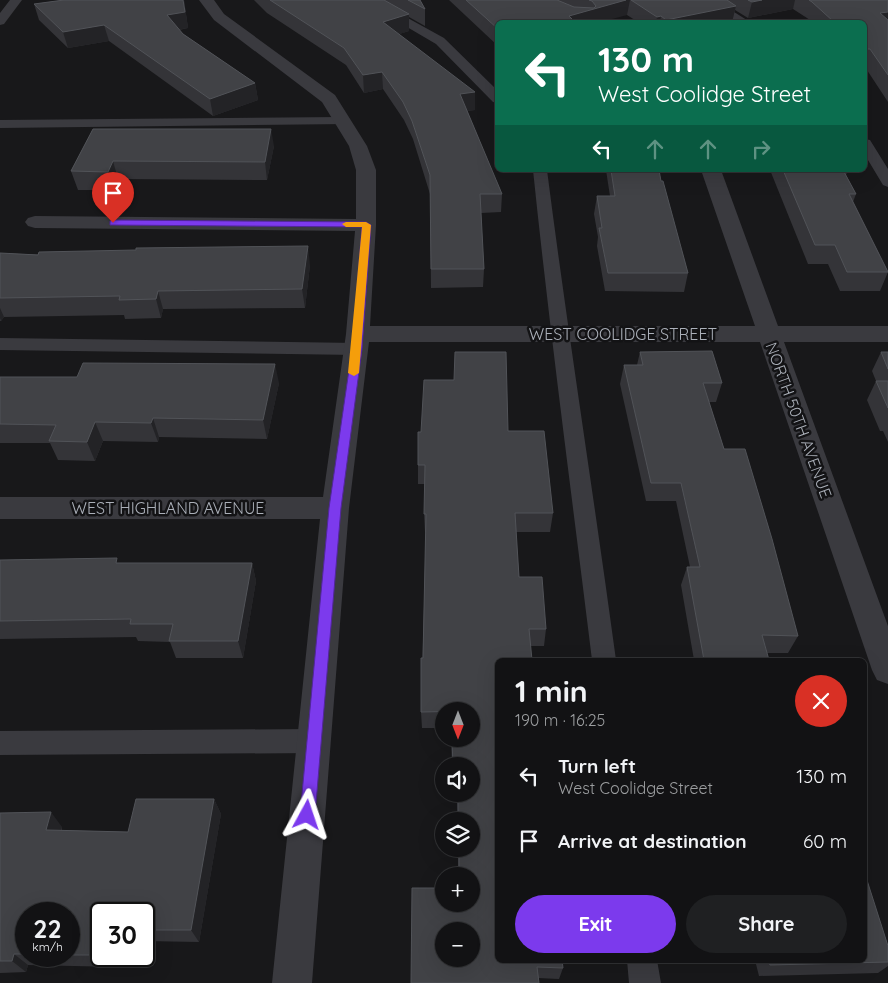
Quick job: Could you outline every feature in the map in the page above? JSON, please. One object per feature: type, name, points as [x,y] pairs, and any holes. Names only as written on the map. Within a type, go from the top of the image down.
[{"type":"street","points":[[206,0],[219,17],[329,99],[358,146],[366,170],[366,225],[358,341],[335,508],[292,983]]},
{"type":"street","name":"NORTH 50TH AVENUE","points":[[712,172],[888,670]]},
{"type":"street","points":[[35,222],[366,225]]},
{"type":"street","name":"WEST COOLIDGE STREET","points":[[358,341],[559,334],[888,334]]},
{"type":"street","name":"WEST HIGHLAND AVENUE","points":[[0,508],[335,508]]},
{"type":"lane","points":[[0,21],[16,0]]},
{"type":"lane","points":[[367,0],[440,41],[495,96]]},
{"type":"lane","points":[[707,0],[741,20]]},
{"type":"lane","points":[[0,124],[342,121]]},
{"type":"lane","points":[[867,146],[888,182]]},
{"type":"lane","points":[[540,172],[559,334],[578,458],[604,658]]},
{"type":"lane","points":[[0,344],[358,341]]},
{"type":"lane","points":[[0,743],[314,741]]},
{"type":"lane","points":[[642,963],[645,983]]},
{"type":"building","points":[[64,0],[183,0],[185,12],[167,15],[183,34],[255,83],[210,99],[104,25],[63,32],[34,4]]},
{"type":"building","points":[[270,0],[384,0],[409,14],[383,22],[475,92],[460,94],[502,194],[480,194],[484,269],[431,269],[430,175],[412,121],[403,102],[382,72],[363,75],[344,48]]},
{"type":"building","points":[[408,0],[420,0],[425,9]]},
{"type":"building","points":[[466,0],[557,0],[574,7],[594,8],[596,6],[589,0],[626,0],[569,16],[573,20],[495,20],[495,26]]},
{"type":"building","points":[[631,0],[727,0],[736,6],[666,20],[661,16],[657,17]]},
{"type":"building","points":[[809,0],[888,0],[888,12],[880,13],[888,20],[888,75],[870,49],[867,49],[867,20],[832,20]]},
{"type":"building","points":[[93,129],[271,129],[265,162],[113,161],[108,172],[71,171]]},
{"type":"building","points":[[611,172],[659,172],[688,273],[608,273],[599,228],[602,228],[597,196],[615,196]]},
{"type":"building","points":[[784,172],[844,172],[856,194],[849,194],[888,272],[847,272],[835,245],[815,245]]},
{"type":"building","points":[[308,246],[302,289],[158,291],[156,299],[119,300],[120,296],[0,298],[0,253],[38,255],[39,252],[136,250],[136,248]]},
{"type":"building","points":[[712,351],[722,383],[703,383],[724,449],[745,449],[798,636],[762,635],[768,658],[704,658],[687,567],[700,567],[681,483],[651,483],[624,365],[643,365],[640,352]]},
{"type":"building","points":[[455,352],[506,352],[508,431],[544,431],[553,513],[515,513],[519,577],[542,577],[546,629],[529,629],[532,658],[495,658],[495,963],[562,963],[563,968],[537,967],[539,983],[411,983],[412,888],[435,888],[435,912],[480,912],[480,867],[459,867],[459,857],[480,857],[480,812],[458,812],[458,802],[480,802],[480,757],[453,757],[452,748],[480,748],[480,702],[435,702],[435,712],[421,712],[426,514],[424,514],[425,465],[418,465],[418,432],[421,432],[424,380],[454,380]]},
{"type":"building","points":[[881,352],[888,352],[888,369]]},
{"type":"building","points":[[83,363],[275,364],[263,420],[153,418],[151,423],[95,422],[87,442],[49,441],[56,425],[0,424],[0,377],[77,377]]},
{"type":"building","points":[[876,381],[888,381],[888,408]]},
{"type":"building","points":[[117,558],[116,563],[252,563],[238,641],[169,641],[173,624],[130,624],[131,619],[0,621],[0,560]]},
{"type":"building","points":[[136,799],[214,799],[191,930],[155,930],[155,902],[90,902],[90,955],[80,955],[80,902],[15,902],[15,954],[12,961],[0,961],[0,813],[51,812],[46,830],[128,832]]},
{"type":"building","points":[[867,880],[888,946],[888,962],[867,963]]},
{"type":"building","points":[[769,963],[849,963],[770,965]]},
{"type":"slow traffic","points":[[346,224],[366,225],[354,373]]},
{"type":"route","points":[[113,223],[366,225],[357,349],[335,508],[307,815]]}]
